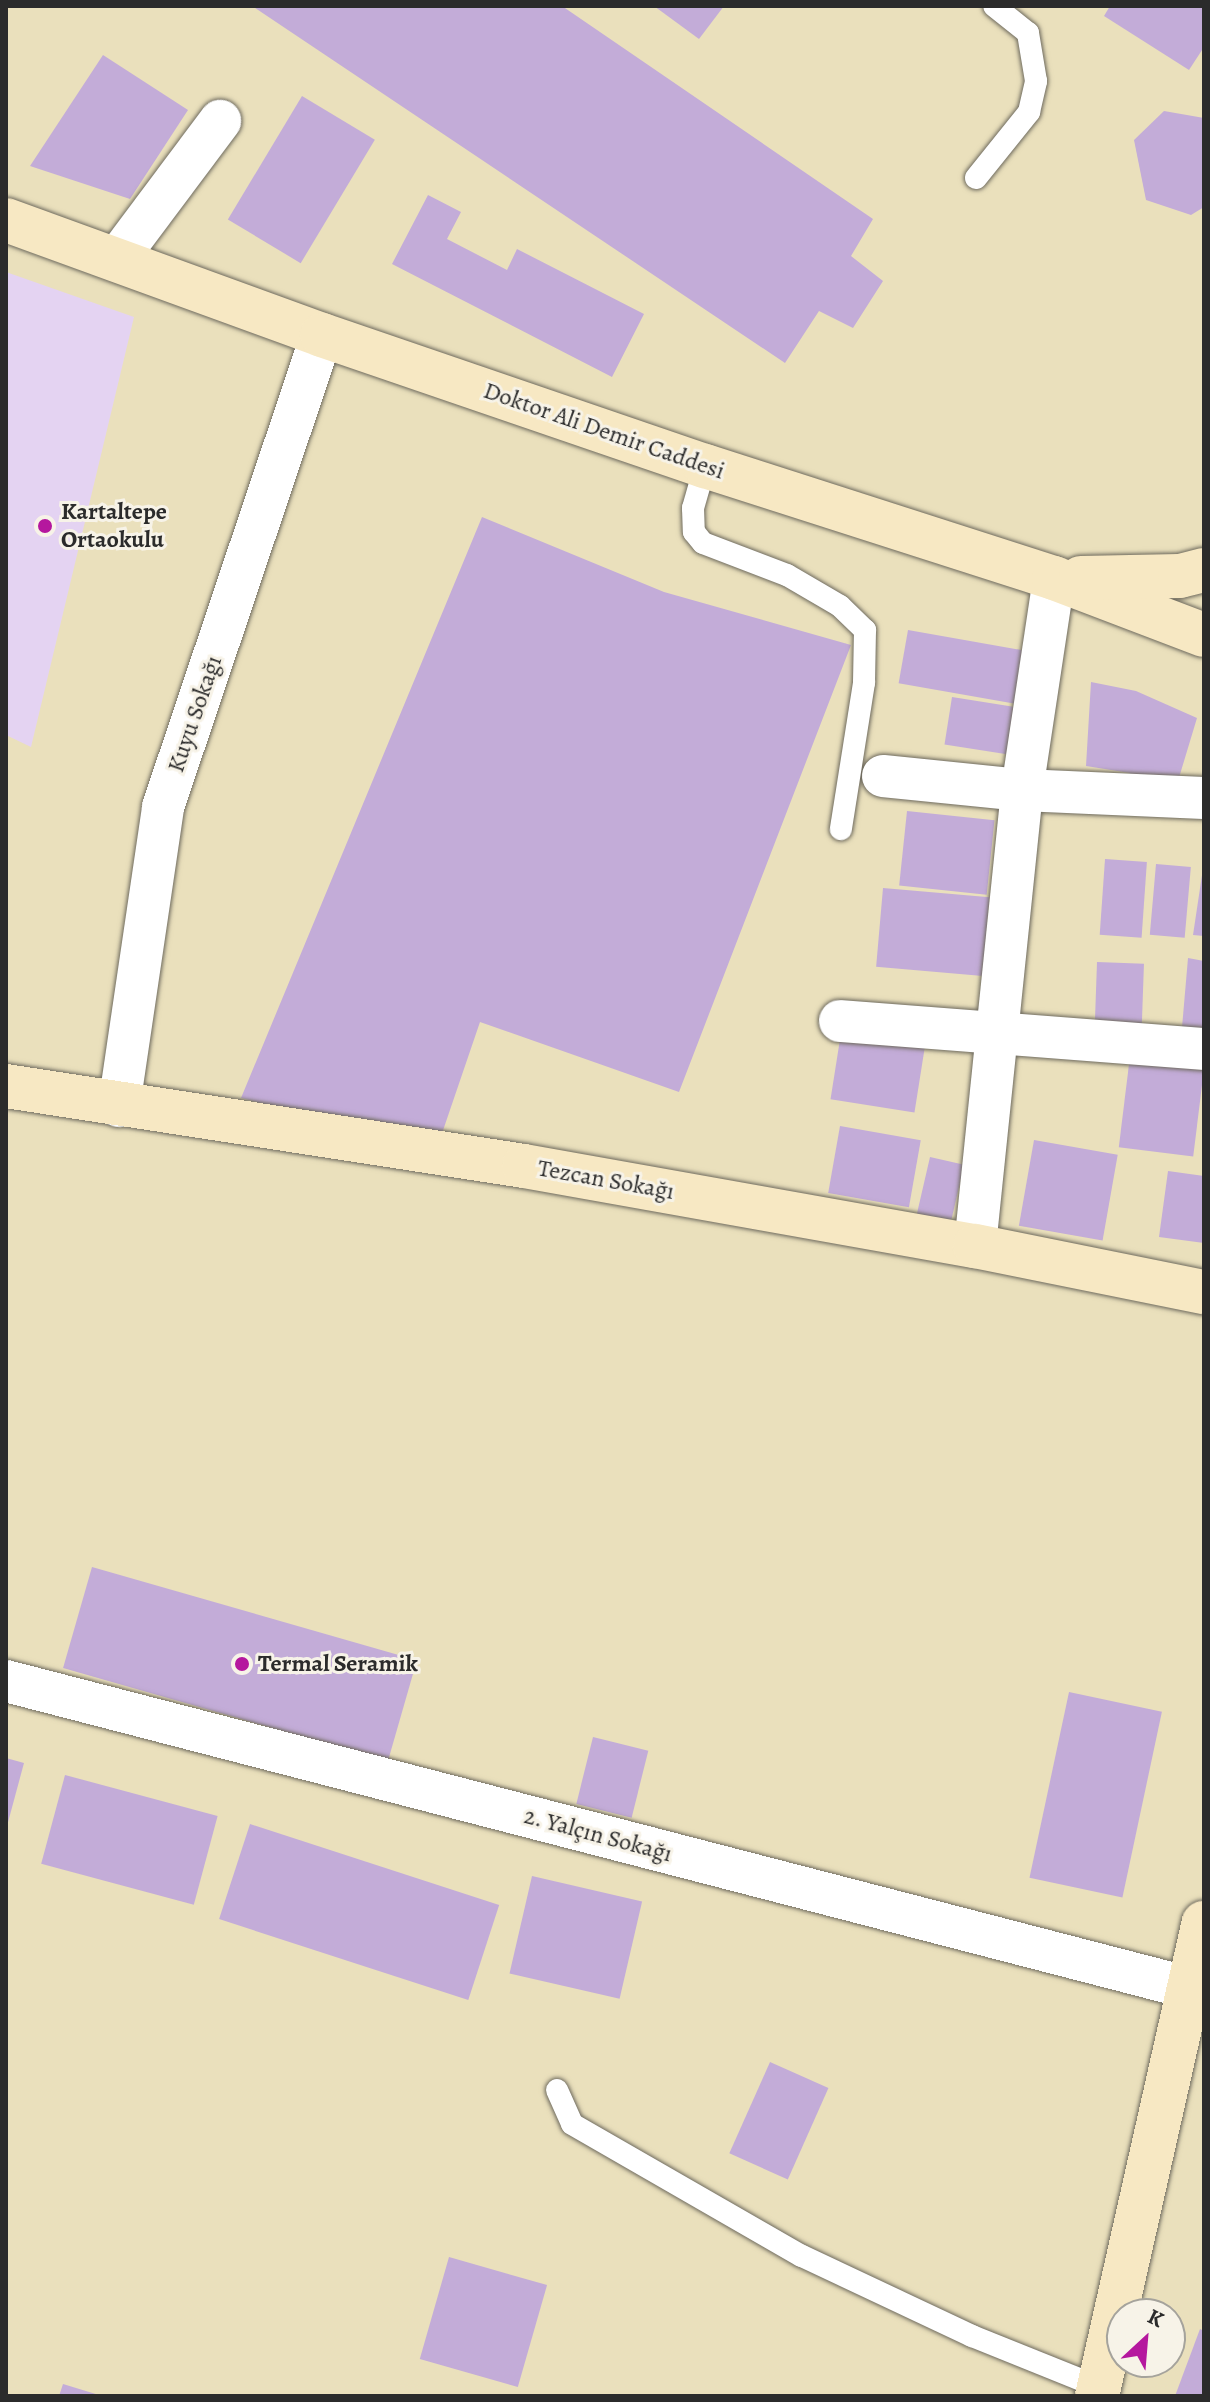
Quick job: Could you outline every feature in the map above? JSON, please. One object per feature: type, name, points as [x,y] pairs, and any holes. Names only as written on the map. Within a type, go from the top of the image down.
[{"type":"street","points":[[116,260],[220,121]]},
{"type":"street","name":"Doktor Ali Demir Caddesi","points":[[6,220],[322,335],[705,466],[1054,578],[1204,635]]},
{"type":"street","name":"Kuyu Sokağı","points":[[119,1106],[163,807],[322,335]]},
{"type":"street","points":[[975,1246],[1022,790],[1054,578],[1180,576],[1204,570]]},
{"type":"street","points":[[883,776],[1022,790],[1204,798]]},
{"type":"street","points":[[840,1021],[1204,1049]]},
{"type":"street","name":"Tezcan Sokağı","points":[[6,1086],[119,1106],[524,1166],[975,1246],[1204,1292]]},
{"type":"street","name":"2. Yalçın Sokağı","points":[[6,1681],[1190,1988]]},
{"type":"street","points":[[1098,2392],[1204,1923]]},
{"type":"lane","points":[[976,178],[1029,112],[1036,81],[1028,33],[994,6]]},
{"type":"lane","points":[[705,466],[693,508],[694,532],[703,543],[787,575],[840,606],[865,630],[864,683],[841,829]]},
{"type":"lane","points":[[557,2090],[572,2124],[802,2256],[1098,2392]]},
{"type":"shaded area","name":"Kartaltepe Ortaokulu","points":[[6,272],[134,317],[31,747],[6,735]]},
{"type":"building","points":[[252,6],[562,6],[873,219],[851,256],[883,281],[853,328],[819,311],[785,363]]},
{"type":"building","points":[[654,6],[724,6],[699,39]]},
{"type":"building","points":[[1110,6],[1204,6],[1204,47],[1189,70],[1104,16]]},
{"type":"building","points":[[103,55],[188,110],[130,199],[30,166]]},
{"type":"building","points":[[302,96],[375,140],[301,263],[228,219]]},
{"type":"building","points":[[1164,111],[1204,118],[1204,207],[1191,215],[1146,200],[1134,140]]},
{"type":"building","points":[[428,195],[461,212],[447,239],[507,270],[517,249],[644,314],[612,377],[392,264]]},
{"type":"building","points":[[482,517],[664,592],[851,645],[679,1092],[480,1022],[437,1148],[241,1098]]},
{"type":"building","points":[[908,630],[1035,652],[1026,706],[899,683]]},
{"type":"building","points":[[1091,682],[1136,691],[1197,718],[1178,781],[1129,781],[1130,773],[1086,766]]},
{"type":"building","points":[[952,697],[1030,709],[1023,757],[944,744]]},
{"type":"building","points":[[907,811],[995,820],[987,895],[899,886]]},
{"type":"building","points":[[1105,859],[1147,862],[1142,938],[1100,935]]},
{"type":"building","points":[[1156,864],[1191,867],[1185,938],[1150,935]]},
{"type":"building","points":[[1204,875],[1204,936],[1193,935]]},
{"type":"building","points":[[883,888],[990,897],[983,976],[876,967]]},
{"type":"building","points":[[1188,958],[1204,961],[1204,1041],[1181,1039]]},
{"type":"building","points":[[1097,962],[1144,964],[1142,1033],[1095,1031]]},
{"type":"building","points":[[841,1033],[925,1046],[914,1112],[831,1099]]},
{"type":"building","points":[[1130,1056],[1204,1065],[1193,1156],[1119,1147]]},
{"type":"building","points":[[840,1126],[921,1140],[909,1207],[828,1193]]},
{"type":"building","points":[[1034,1140],[1118,1155],[1103,1240],[1019,1226]]},
{"type":"building","points":[[930,1157],[964,1165],[951,1223],[917,1215]]},
{"type":"building","points":[[1168,1171],[1204,1176],[1204,1243],[1159,1237]]},
{"type":"building","name":"Termal Seramik","points":[[92,1567],[417,1660],[388,1761],[63,1668]]},
{"type":"building","points":[[1069,1692],[1162,1712],[1122,1898],[1029,1878]]},
{"type":"building","points":[[593,1737],[648,1751],[632,1818],[576,1804]]},
{"type":"building","points":[[6,1758],[24,1763],[7,1826],[6,1826]]},
{"type":"building","points":[[65,1775],[218,1816],[194,1905],[41,1864]]},
{"type":"building","points":[[250,1824],[499,1905],[468,2000],[219,1919]]},
{"type":"building","points":[[532,1876],[642,1901],[620,1999],[510,1973]]},
{"type":"building","points":[[770,2062],[828,2088],[788,2179],[729,2153]]},
{"type":"building","points":[[449,2257],[547,2285],[518,2387],[420,2359]]},
{"type":"building","points":[[1200,2329],[1204,2331],[1204,2396],[1175,2396],[1182,2378],[1186,2378],[1186,2367]]},
{"type":"building","points":[[63,2384],[99,2395],[99,2396],[59,2396]]},
{"type":"place","name":"Kartaltepe Ortaokulu","points":[[45,526]]},
{"type":"place","name":"Termal Seramik","points":[[242,1664]]}]
